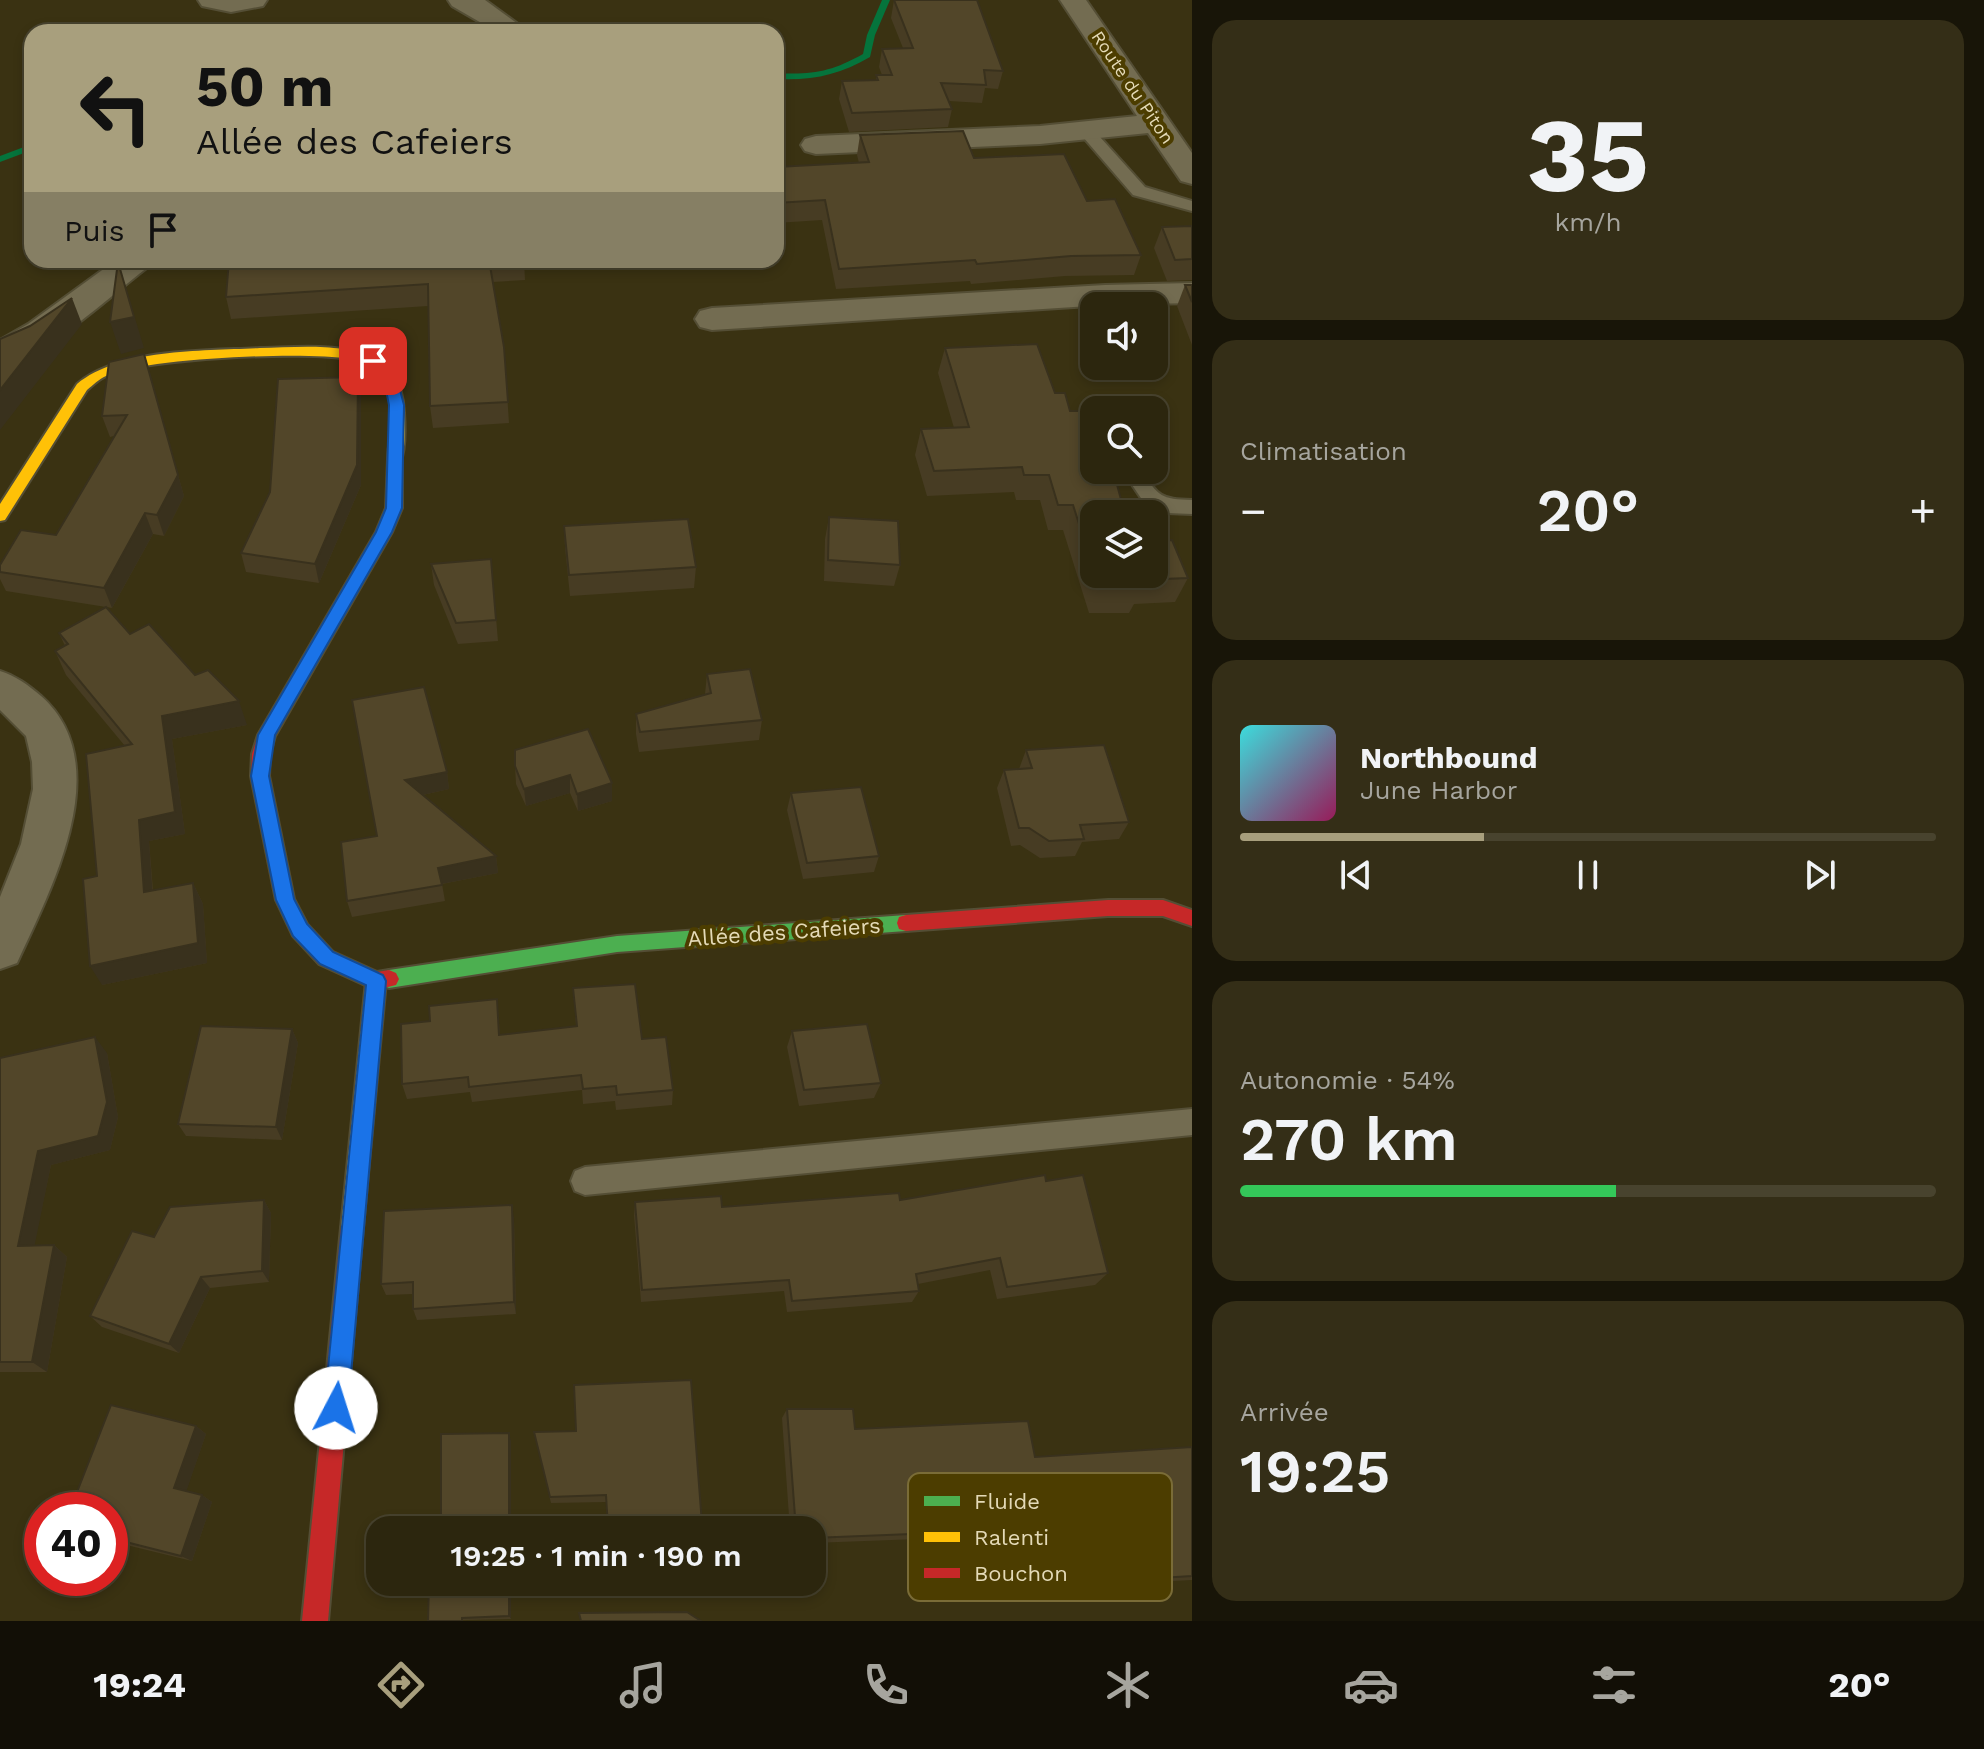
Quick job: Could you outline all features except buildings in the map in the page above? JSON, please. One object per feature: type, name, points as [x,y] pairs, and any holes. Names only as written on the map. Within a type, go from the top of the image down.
[{"type":"street","points":[[211,0],[231,4],[254,0]]},
{"type":"street","points":[[461,0],[503,24]]},
{"type":"street","name":"Route du Piton","points":[[1073,0],[1192,175]]},
{"type":"street","points":[[816,145],[1157,123]]},
{"type":"street","points":[[0,355],[40,332],[126,268]]},
{"type":"street","points":[[712,319],[1105,295],[1192,293]]},
{"type":"street","points":[[0,516],[82,387],[102,372],[154,360],[309,352],[343,353],[373,361],[391,378],[397,405],[394,508],[384,532],[267,735],[260,776],[285,900],[300,930],[326,958],[376,981],[315,1621]]},
{"type":"street","points":[[0,687],[27,709],[47,733],[54,766],[53,804],[43,846],[0,948]]},
{"type":"street","name":"Allée des Cafeiers","points":[[376,981],[617,944],[1108,908],[1163,908],[1192,918]]},
{"type":"lane","points":[[1085,130],[1139,191],[1192,206]]},
{"type":"lane","points":[[1140,484],[1150,502],[1160,506],[1192,507]]},
{"type":"lane","points":[[585,1181],[1192,1122]]},
{"type":"waterway","points":[[784,76],[823,75],[867,55],[871,35],[886,0]]},
{"type":"waterway","points":[[0,159],[24,150]]},
{"type":"traffic: fast","points":[[389,979],[617,944],[906,923]]},
{"type":"traffic: slow","points":[[0,516],[82,387],[102,372],[148,362],[222,355],[325,352],[345,354],[374,363],[388,375],[395,392],[395,459]]},
{"type":"traffic: slow","points":[[352,1228],[376,981]]},
{"type":"traffic: jam","points":[[389,979],[376,981],[326,958],[300,930],[285,900],[260,776],[261,754],[267,735],[384,532],[394,508],[395,459]]},
{"type":"traffic: jam","points":[[906,923],[1108,908],[1163,908],[1192,918]]},
{"type":"traffic: jam","points":[[315,1621],[352,1228]]},
{"type":"route","points":[[336,1408],[376,981],[326,958],[300,930],[285,900],[260,776],[261,754],[267,735],[384,532],[394,508],[397,405],[391,378],[373,361]]}]
